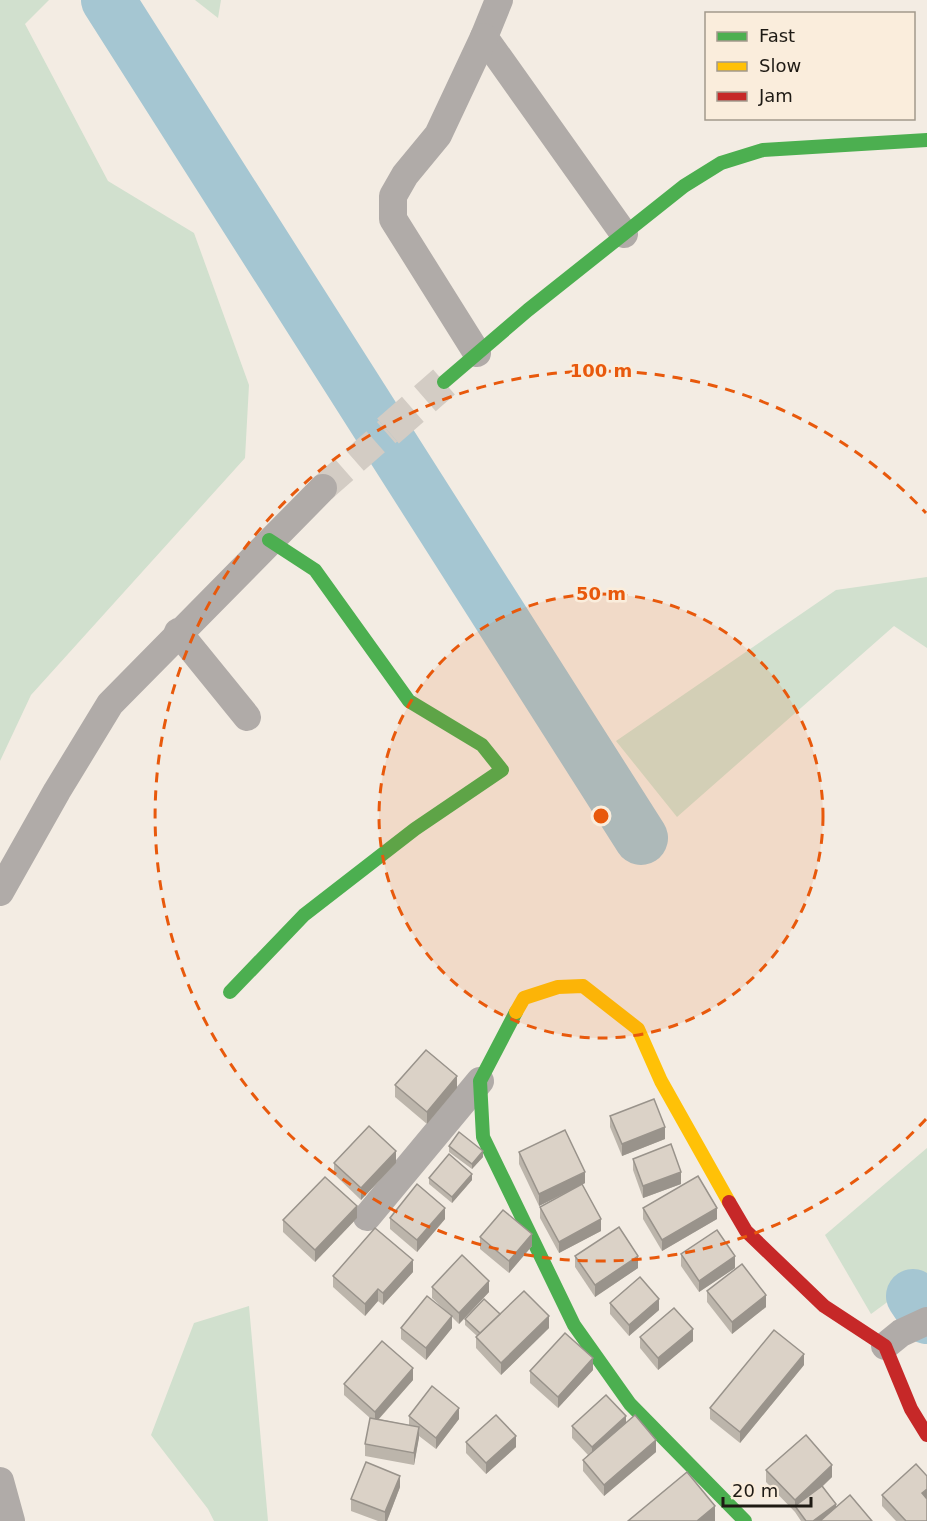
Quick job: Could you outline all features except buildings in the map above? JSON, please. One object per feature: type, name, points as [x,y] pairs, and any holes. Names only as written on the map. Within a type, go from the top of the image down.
[{"type":"street","points":[[477,353],[393,219],[393,196],[405,175],[438,135],[499,0]]},
{"type":"street","points":[[484,37],[624,234]]},
{"type":"street","points":[[444,382],[684,186],[721,163],[763,150],[927,140]]},
{"type":"street","points":[[0,892],[57,791],[110,704],[178,632],[322,488]]},
{"type":"street","points":[[230,992],[304,915],[416,829],[502,770],[482,745],[409,701],[315,570],[269,540]]},
{"type":"street","points":[[178,632],[247,717]]},
{"type":"street","points":[[367,1217],[480,1081],[524,998],[558,987],[582,986],[638,1029],[661,1081],[746,1231],[824,1306],[893,1340],[911,1409],[927,1435]]},
{"type":"street","points":[[480,1081],[483,1137],[574,1325],[630,1404],[746,1521]]},
{"type":"street","points":[[893,1340],[927,1322]]},
{"type":"street","points":[[0,1481],[11,1521]]},
{"type":"green space","points":[[0,0],[49,0],[25,24],[108,181],[194,233],[249,385],[245,458],[31,695],[0,761]]},
{"type":"green space","points":[[195,0],[221,0],[218,18]]},
{"type":"green space","points":[[927,577],[927,648],[894,626],[677,817],[616,741],[836,590]]},
{"type":"green space","points":[[927,1148],[927,1273],[871,1314],[825,1235]]},
{"type":"green space","points":[[249,1306],[268,1521],[214,1521],[208,1509],[151,1435],[194,1323]]},
{"type":"waterway","points":[[108,0],[641,838]]},
{"type":"waterway","points":[[913,1296],[927,1317]]},
{"type":"tunnel","points":[[388,431],[444,382]]},
{"type":"tunnel","points":[[323,488],[388,431]]},
{"type":"traffic: fast","points":[[444,382],[528,310],[684,186],[721,163],[763,150],[927,140]]},
{"type":"traffic: fast","points":[[230,992],[304,915],[415,829],[502,770],[482,745],[409,701],[315,570],[269,540]]},
{"type":"traffic: fast","points":[[516,1012],[480,1081],[483,1137],[574,1325],[630,1404],[745,1521]]},
{"type":"traffic: slow","points":[[516,1012],[524,998],[558,987],[583,986],[638,1029],[661,1081],[729,1202]]},
{"type":"traffic: jam","points":[[729,1202],[746,1231],[824,1306],[885,1346],[911,1409],[927,1435]]}]
